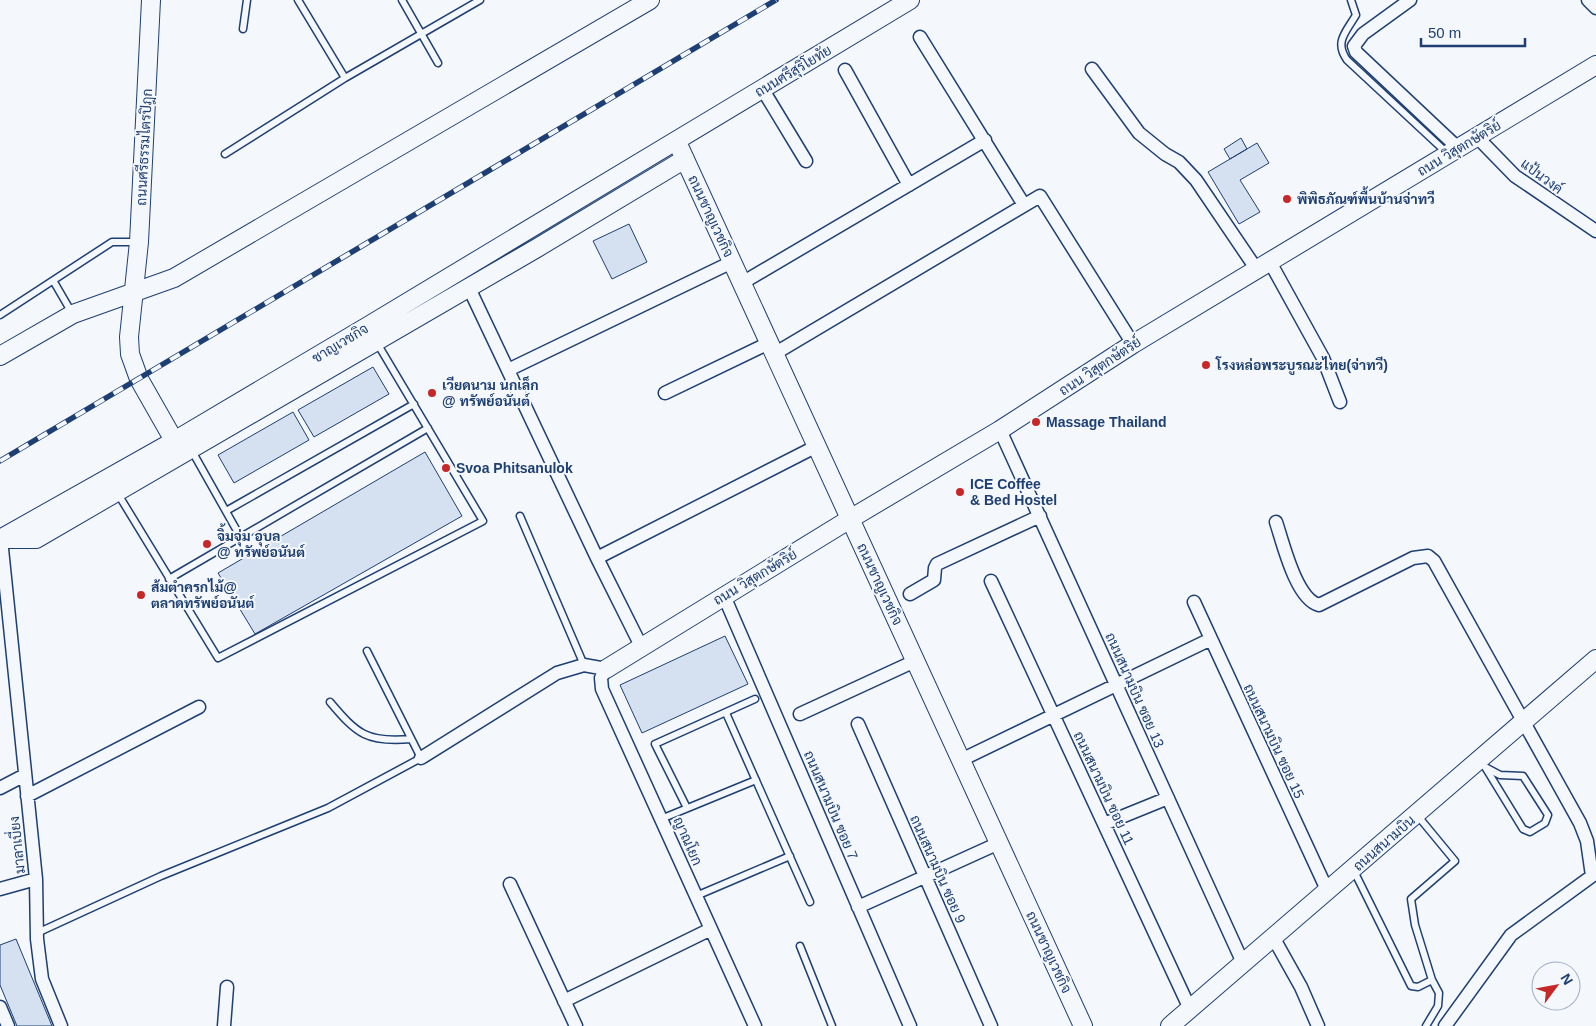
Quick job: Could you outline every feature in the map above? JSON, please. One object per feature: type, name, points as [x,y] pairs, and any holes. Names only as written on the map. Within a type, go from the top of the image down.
[{"type":"street","name":"ถนนศรีธรรมไตรปิฎก","points":[[151,0],[138,242],[129,337],[130,354],[138,378],[182,449]]},
{"type":"street","points":[[0,356],[73,314],[174,278],[650,0]]},
{"type":"street","name":"ถนนศรีสุริโยทัย","points":[[677,142],[910,0]]},
{"type":"street","points":[[1410,0],[1363,34],[1354,46],[1356,52],[1453,151]]},
{"type":"street","points":[[1588,0],[1596,8]]},
{"type":"street","points":[[920,37],[1024,205]]},
{"type":"street","name":"ถนน วิสุตกษัตริย์","points":[[606,669],[850,519],[1000,430],[1133,344],[1596,65]]},
{"type":"street","points":[[1092,69],[1139,133],[1165,154],[1179,162],[1196,180],[1264,266],[1311,333],[1328,369],[1340,402]]},
{"type":"street","points":[[845,70],[909,185]]},
{"type":"street","points":[[763,90],[806,161]]},
{"type":"street","name":"แป้นวงค์","points":[[1477,137],[1515,176],[1596,231]]},
{"type":"street","points":[[742,283],[985,140]]},
{"type":"street","name":"ถนนชาญเวชกิจ","points":[[677,142],[1083,1026]]},
{"type":"street","name":"ชาญเวชกิจ","points":[[0,539],[182,449],[677,142]]},
{"type":"street","points":[[0,539],[36,539],[118,493],[182,449],[376,342],[685,159]]},
{"type":"street","points":[[665,393],[772,348],[1040,196],[1133,344]]},
{"type":"street","points":[[508,370],[732,262]]},
{"type":"street","points":[[468,288],[596,558],[641,646]]},
{"type":"street","name":"ถนนสนามบิน ซอย 13","points":[[1000,430],[1242,963]]},
{"type":"street","points":[[596,558],[817,446]]},
{"type":"street","points":[[910,594],[934,580],[935,568],[938,564],[1040,516]]},
{"type":"street","points":[[1276,522],[1300,586],[1307,598],[1319,604],[1413,558],[1428,556],[1434,560],[1580,823],[1587,840],[1594,878],[1511,935],[1444,1026]]},
{"type":"street","name":"มาลาเบี่ยง","points":[[0,539],[36,880],[37,933],[42,979],[61,1026]]},
{"type":"street","name":"ถนนสนามบิน ซอย 11","points":[[991,581],[1190,1009]]},
{"type":"street","name":"ถนนสนามบิน ซอย 7","points":[[724,596],[910,1026]]},
{"type":"street","name":"ถนนสนามบิน ซอย 15","points":[[1194,602],[1328,892]]},
{"type":"street","points":[[961,760],[1211,639]]},
{"type":"street","name":"ถนนสนามบิน","points":[[1170,1026],[1354,870],[1416,814],[1482,763],[1523,720],[1596,659]]},
{"type":"street","points":[[800,714],[915,661]]},
{"type":"street","points":[[421,758],[557,673],[584,665],[606,669]]},
{"type":"street","name":"ญาณโยก","points":[[606,669],[601,678],[602,689],[711,929],[752,1025]]},
{"type":"street","points":[[27,796],[199,707]]},
{"type":"street","name":"ถนนสนามบิน ซอย 9","points":[[858,724],[991,1026]]},
{"type":"street","points":[[0,788],[25,775]]},
{"type":"street","points":[[1104,824],[1168,798]]},
{"type":"street","points":[[858,907],[999,843]]},
{"type":"street","points":[[0,889],[36,880]]},
{"type":"street","points":[[510,884],[576,1026]]},
{"type":"street","points":[[564,1001],[711,929]]},
{"type":"street","points":[[1273,937],[1301,987],[1318,1026]]},
{"type":"street","points":[[224,1026],[227,987]]},
{"type":"street","points":[[0,1007],[8,1026]]},
{"type":"lane","points":[[243,29],[247,0]]},
{"type":"lane","points":[[298,0],[345,78]]},
{"type":"lane","points":[[402,0],[438,63]]},
{"type":"lane","points":[[225,154],[345,78],[480,0]]},
{"type":"lane","points":[[1351,0],[1356,15],[1340,44],[1341,51],[1347,60],[1453,151]]},
{"type":"lane","points":[[0,315],[54,282],[112,242],[138,242]]},
{"type":"lane","points":[[54,282],[73,314]]},
{"type":"lane","points":[[118,493],[218,658],[483,520],[376,342]]},
{"type":"lane","points":[[226,511],[414,404]]},
{"type":"lane","points":[[169,579],[428,428]]},
{"type":"lane","points":[[182,449],[226,511],[241,538]]},
{"type":"lane","points":[[520,516],[584,665]]},
{"type":"lane","points":[[37,933],[162,876],[328,808],[421,758],[367,652]]},
{"type":"lane","points":[[687,808],[655,744],[755,699]]},
{"type":"lane","points":[[330,702],[353,728],[385,741],[411,738]]},
{"type":"lane","points":[[726,713],[810,902]]},
{"type":"lane","points":[[1482,763],[1500,775],[1523,776],[1548,815],[1545,823],[1534,830],[1525,831],[1482,763]]},
{"type":"lane","points":[[661,818],[756,780]]},
{"type":"lane","points":[[1416,814],[1455,861],[1411,898],[1410,903],[1432,980],[1439,993],[1438,1006],[1426,1026]]},
{"type":"lane","points":[[696,896],[790,856]]},
{"type":"lane","points":[[1354,870],[1411,986],[1418,987],[1432,980]]},
{"type":"lane","points":[[800,946],[832,1026]]},
{"type":"building","points":[[1241,138],[1247,149],[1230,159],[1224,149]]},
{"type":"building","points":[[1257,143],[1269,163],[1240,180],[1260,212],[1239,224],[1208,172]]},
{"type":"building","points":[[629,224],[647,262],[612,279],[593,241]]},
{"type":"building","points":[[373,367],[389,394],[314,437],[298,410]]},
{"type":"building","points":[[293,412],[309,440],[234,483],[218,455]]},
{"type":"building","points":[[425,452],[462,516],[255,634],[218,573]]},
{"type":"building","points":[[725,636],[748,684],[642,733],[620,685]]},
{"type":"building","points":[[16,939],[52,1026],[17,1026],[0,985],[0,945]]},
{"type":"railway","points":[[0,461],[776,0]]},
{"type":"place","name":"พิพิธภัณฑ์พื้นบ้านจ่าทวี","points":[[1287,199]]},
{"type":"place","name":"โรงหล่อพระบูรณะไทย(จ่าทวี)","points":[[1206,365]]},
{"type":"place","name":"เวียดนาม นกเล็ก @ ทรัพย์อนันต์","points":[[432,393]]},
{"type":"place","name":"Massage Thailand","points":[[1036,422]]},
{"type":"place","name":"Svoa Phitsanulok","points":[[446,468]]},
{"type":"place","name":"ICE Coffee & Bed Hostel","points":[[960,492]]},
{"type":"place","name":"จิ้มจุ่ม อุบล @ ทรัพย์อนันต์","points":[[207,544]]},
{"type":"place","name":"ส้มตำครกไม้@ ตลาดทรัพย์อนันต์","points":[[141,595]]}]
